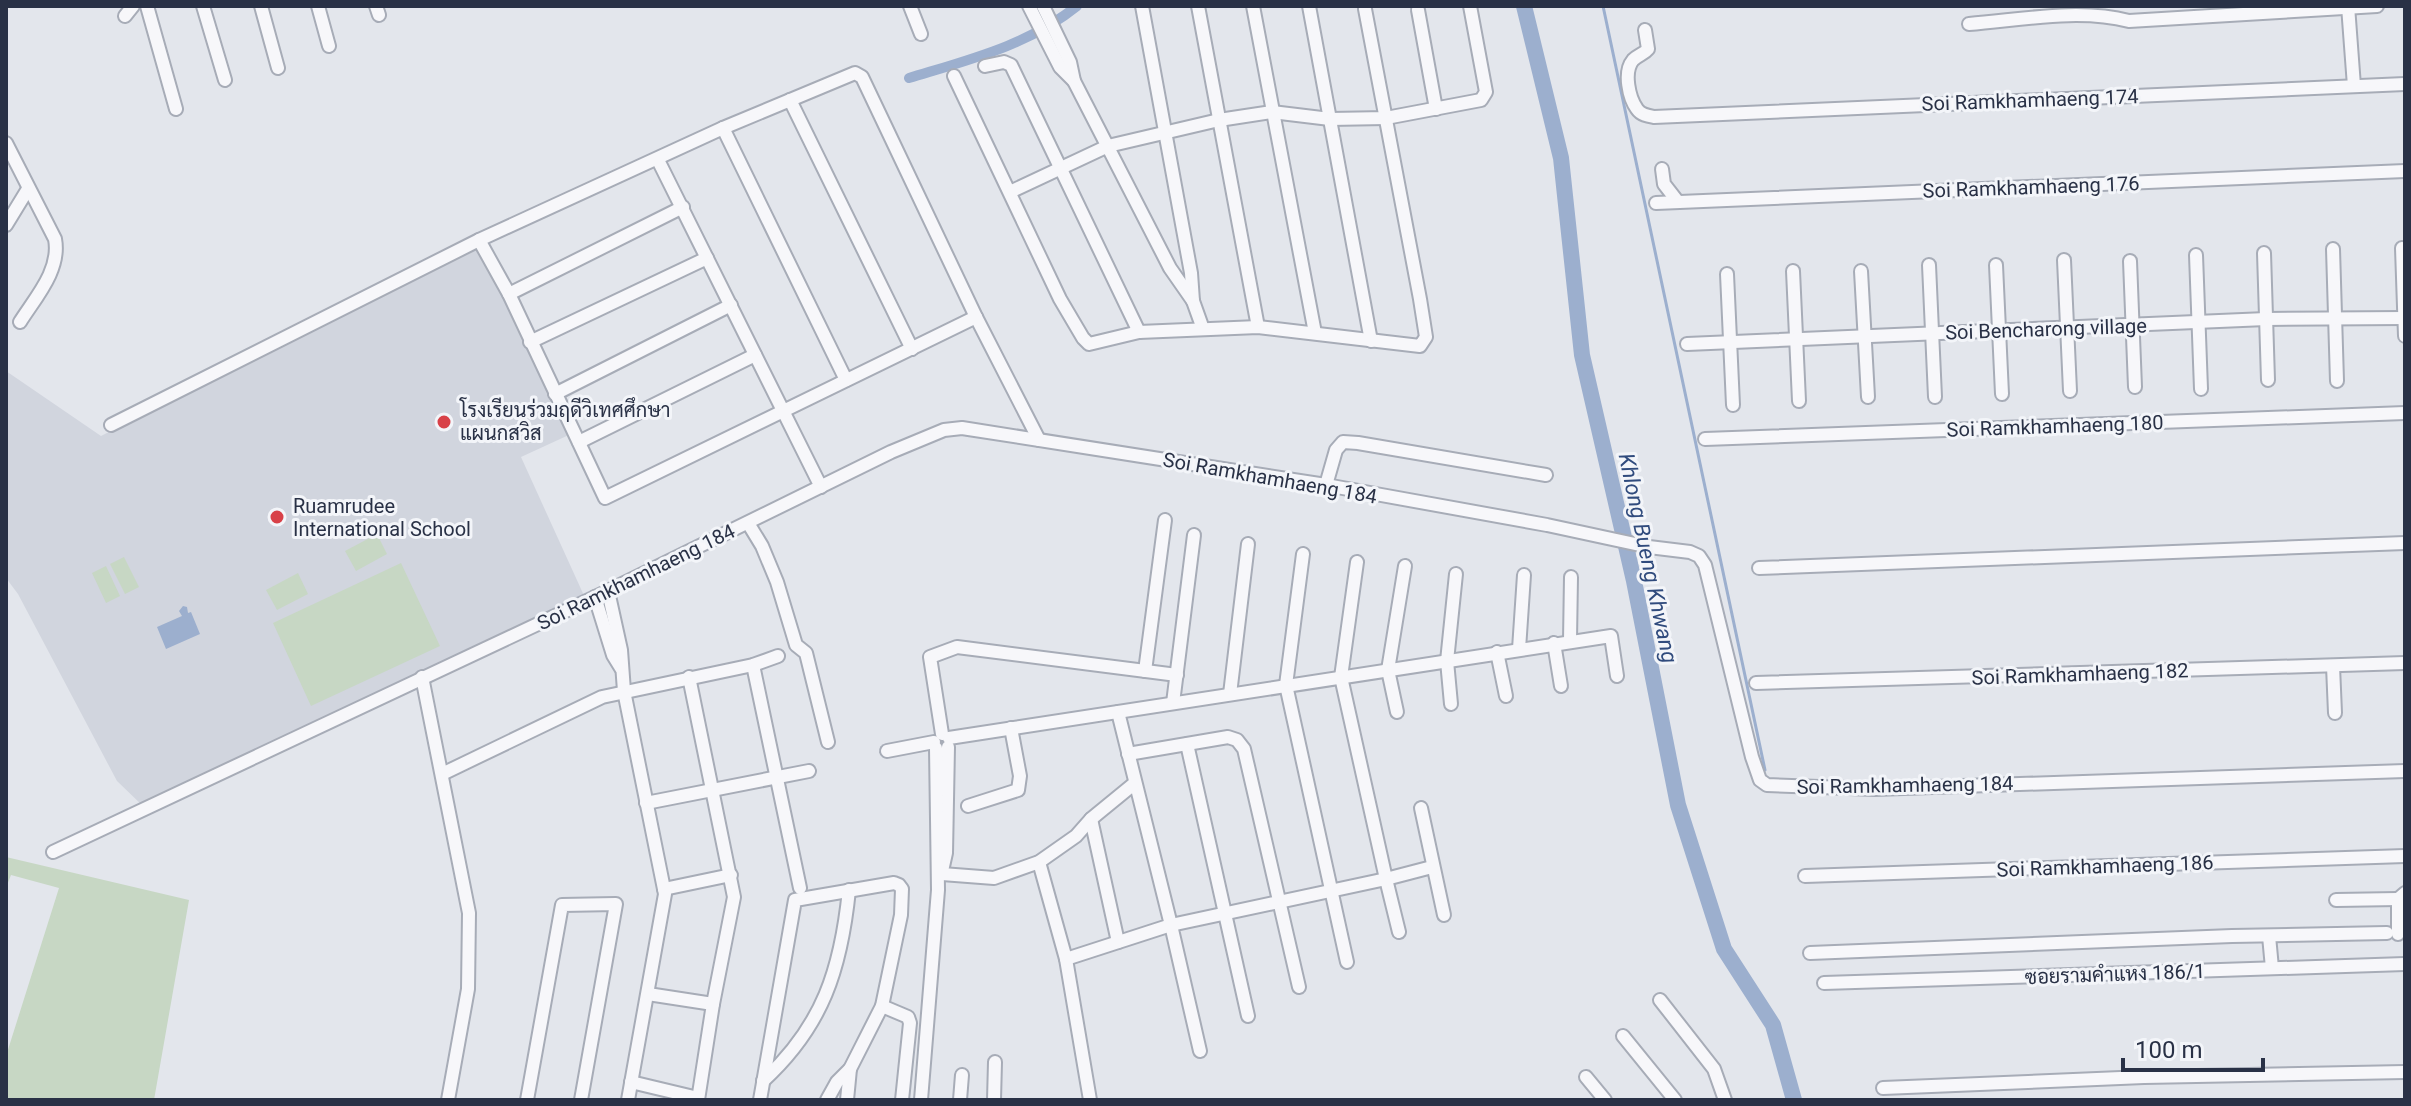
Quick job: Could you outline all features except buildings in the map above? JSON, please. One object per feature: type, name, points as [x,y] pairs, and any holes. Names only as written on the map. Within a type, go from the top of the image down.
[{"type":"street","points":[[147,6],[176,109]]},
{"type":"street","points":[[203,6],[225,80]]},
{"type":"street","points":[[261,6],[278,68]]},
{"type":"street","points":[[318,6],[329,46]]},
{"type":"street","points":[[910,6],[921,34]]},
{"type":"street","points":[[1029,6],[1074,81],[1170,268],[1193,301],[1203,329]]},
{"type":"street","points":[[1043,6],[1065,65]]},
{"type":"street","points":[[1142,6],[1191,273],[1193,301]]},
{"type":"street","points":[[1198,6],[1258,327]]},
{"type":"street","points":[[1253,6],[1315,333]]},
{"type":"street","points":[[1309,6],[1371,341]]},
{"type":"street","points":[[1010,192],[1108,146],[1219,120],[1272,112],[1330,119],[1386,118],[1481,100],[1485,95],[1470,6]]},
{"type":"street","points":[[1969,24],[2115,11],[2129,21],[2265,8],[2377,6]]},
{"type":"street","points":[[2348,7],[2354,86]]},
{"type":"street","points":[[954,76],[1060,299],[1089,344],[1139,332],[1258,327],[1414,347],[1425,341],[1365,9]]},
{"type":"street","points":[[1418,10],[1436,109]]},
{"type":"street","name":"Soi Ramkhamhaeng 174","points":[[1645,30],[1648,49],[1633,60],[1628,75],[1636,108],[1642,114],[1654,117],[2405,84]]},
{"type":"street","points":[[985,66],[1004,62],[1011,65],[1139,332]]},
{"type":"street","points":[[111,425],[479,240],[850,73],[862,77],[976,317],[1039,440]]},
{"type":"street","points":[[790,100],[912,349]]},
{"type":"street","points":[[723,128],[846,380]]},
{"type":"street","points":[[6,143],[55,239],[57,250],[49,276],[20,322]]},
{"type":"street","points":[[658,160],[821,487]]},
{"type":"street","points":[[1662,169],[1664,184],[1678,202]]},
{"type":"street","name":"Soi Ramkhamhaeng 176","points":[[1656,203],[2405,171]]},
{"type":"street","points":[[6,225],[28,189]]},
{"type":"street","points":[[509,294],[683,207]]},
{"type":"street","points":[[479,240],[509,294],[605,498],[976,317]]},
{"type":"street","points":[[2402,248],[2405,336]]},
{"type":"street","points":[[2333,249],[2337,381]]},
{"type":"street","points":[[2264,253],[2268,380]]},
{"type":"street","points":[[2196,255],[2201,389]]},
{"type":"street","points":[[530,342],[707,258]]},
{"type":"street","points":[[2064,260],[2070,391]]},
{"type":"street","points":[[2130,261],[2135,387]]},
{"type":"street","points":[[1929,265],[1935,397]]},
{"type":"street","points":[[1996,265],[2002,394]]},
{"type":"street","points":[[1793,271],[1799,401]]},
{"type":"street","points":[[1861,271],[1868,397]]},
{"type":"street","points":[[1727,274],[1733,405]]},
{"type":"street","points":[[555,394],[731,305]]},
{"type":"street","name":"Soi Bencharong village","points":[[1687,344],[2266,319],[2405,318]]},
{"type":"street","points":[[579,442],[755,355]]},
{"type":"street","name":"Soi Ramkhamhaeng 180","points":[[1705,439],[2405,413]]},
{"type":"street","name":"Soi Ramkhamhaeng 184","points":[[53,852],[608,591],[891,452],[944,430],[962,428],[1326,485],[1649,547],[1690,552],[1699,556],[1705,565],[1752,757],[1760,780],[1767,785],[1875,789],[2405,771]]},
{"type":"street","points":[[1326,485],[1336,450],[1343,442],[1546,475]]},
{"type":"street","points":[[1145,671],[1165,520]]},
{"type":"street","points":[[748,523],[762,546],[777,582],[796,645],[806,653],[828,742]]},
{"type":"street","points":[[1173,703],[1194,535]]},
{"type":"street","points":[[1759,568],[2405,543]]},
{"type":"street","points":[[1230,694],[1248,544]]},
{"type":"street","points":[[1303,554],[1286,685],[1347,962]]},
{"type":"street","points":[[1357,562],[1341,677],[1399,932]]},
{"type":"street","points":[[1397,712],[1388,670],[1405,566]]},
{"type":"street","points":[[1451,704],[1447,661],[1456,574]]},
{"type":"street","points":[[1519,649],[1524,575]]},
{"type":"street","points":[[1570,640],[1571,577]]},
{"type":"street","points":[[608,591],[621,650],[624,691],[664,889],[628,1100]]},
{"type":"street","points":[[595,597],[613,655],[621,668]]},
{"type":"street","points":[[887,751],[1011,728],[1570,640],[1611,636],[1617,676]]},
{"type":"street","points":[[1554,643],[1561,686]]},
{"type":"street","points":[[921,1100],[938,890],[941,808],[942,742],[930,657],[957,647],[1177,675]]},
{"type":"street","points":[[1497,652],[1506,696]]},
{"type":"street","points":[[442,774],[602,697],[753,665],[778,656]]},
{"type":"street","name":"Soi Ramkhamhaeng 182","points":[[1756,683],[2405,663]]},
{"type":"street","points":[[753,665],[800,888]]},
{"type":"street","points":[[2333,666],[2335,713]]},
{"type":"street","points":[[422,677],[469,913],[468,989],[448,1100]]},
{"type":"street","points":[[631,1082],[698,1099],[734,897],[689,677]]},
{"type":"street","points":[[1118,712],[1200,1051]]},
{"type":"street","points":[[968,806],[1018,790],[1020,776],[1011,728]]},
{"type":"street","points":[[1128,754],[1228,737],[1237,740],[1244,749],[1299,987]]},
{"type":"street","points":[[1187,744],[1248,1016]]},
{"type":"street","points":[[646,803],[809,771]]},
{"type":"street","points":[[942,874],[994,878],[1039,862],[1076,836],[1091,819],[1135,783]]},
{"type":"street","points":[[938,890],[946,853],[941,808]]},
{"type":"street","points":[[1421,808],[1444,915]]},
{"type":"street","points":[[1091,819],[1118,942]]},
{"type":"street","name":"Soi Ramkhamhaeng 186","points":[[1805,876],[2405,856]]},
{"type":"street","points":[[1039,862],[1066,959],[1090,1100]]},
{"type":"street","points":[[1066,959],[1171,925],[1432,867]]},
{"type":"street","points":[[664,889],[731,875]]},
{"type":"street","points":[[760,1100],[795,900],[894,883],[902,889],[901,915],[882,1006],[850,1069],[837,1082],[827,1100]]},
{"type":"street","points":[[763,1081],[787,1059],[822,1005],[834,976],[844,937],[849,890]]},
{"type":"street","points":[[1810,953],[2392,934],[2402,896],[2336,900]]},
{"type":"street","points":[[527,1100],[562,905],[616,904],[581,1100]]},
{"type":"street","points":[[2269,936],[2272,968]]},
{"type":"street","name":"ซอยรามคำแหง 186/1","points":[[1824,983],[2405,964]]},
{"type":"street","points":[[648,994],[713,1004]]},
{"type":"street","points":[[1660,1000],[1714,1069],[1725,1100]]},
{"type":"street","points":[[882,1006],[903,1013],[910,1023],[902,1100]]},
{"type":"street","points":[[1623,1036],[1675,1100]]},
{"type":"street","points":[[994,1100],[995,1062]]},
{"type":"street","points":[[847,1100],[850,1069]]},
{"type":"street","points":[[1883,1088],[2144,1077],[2405,1072]]},
{"type":"street","points":[[960,1100],[962,1075]]},
{"type":"street","points":[[1586,1077],[1605,1100]]},
{"type":"shaded area","name":"Ruamrudee International School","points":[[478,244],[571,434],[521,457],[586,600],[145,808],[117,781],[18,594],[6,578],[6,371],[101,436]]},
{"type":"green space","points":[[377,534],[387,554],[356,571],[345,551]]},
{"type":"green space","points":[[124,557],[139,587],[125,594],[110,564]]},
{"type":"green space","points":[[401,563],[440,646],[311,706],[273,623]]},
{"type":"green space","points":[[106,566],[120,596],[106,603],[92,573]]},
{"type":"green space","points":[[298,573],[308,594],[277,610],[266,590]]},
{"type":"green space","points":[[6,857],[189,900],[154,1100],[6,1100],[6,1056],[59,888],[11,875],[6,888]]},
{"type":"water","points":[[183,606],[187,607],[188,613],[191,612],[200,634],[166,649],[157,627],[182,616],[179,611]]},
{"type":"waterway","points":[[909,78],[1018,41],[1077,6]]},
{"type":"waterway","name":"Khlong Bueng Khwang","points":[[1524,6],[1561,158],[1582,355],[1634,581],[1678,805],[1724,949],[1773,1025],[1794,1100]]},
{"type":"waterway","points":[[1603,6],[1765,770]]},
{"type":"place","name":"โรงเรียนร่วมฤดีวิเทศศึกษา แผนกสวิส","points":[[444,422]]},
{"type":"place","name":"Ruamrudee International School","points":[[277,517]]}]
